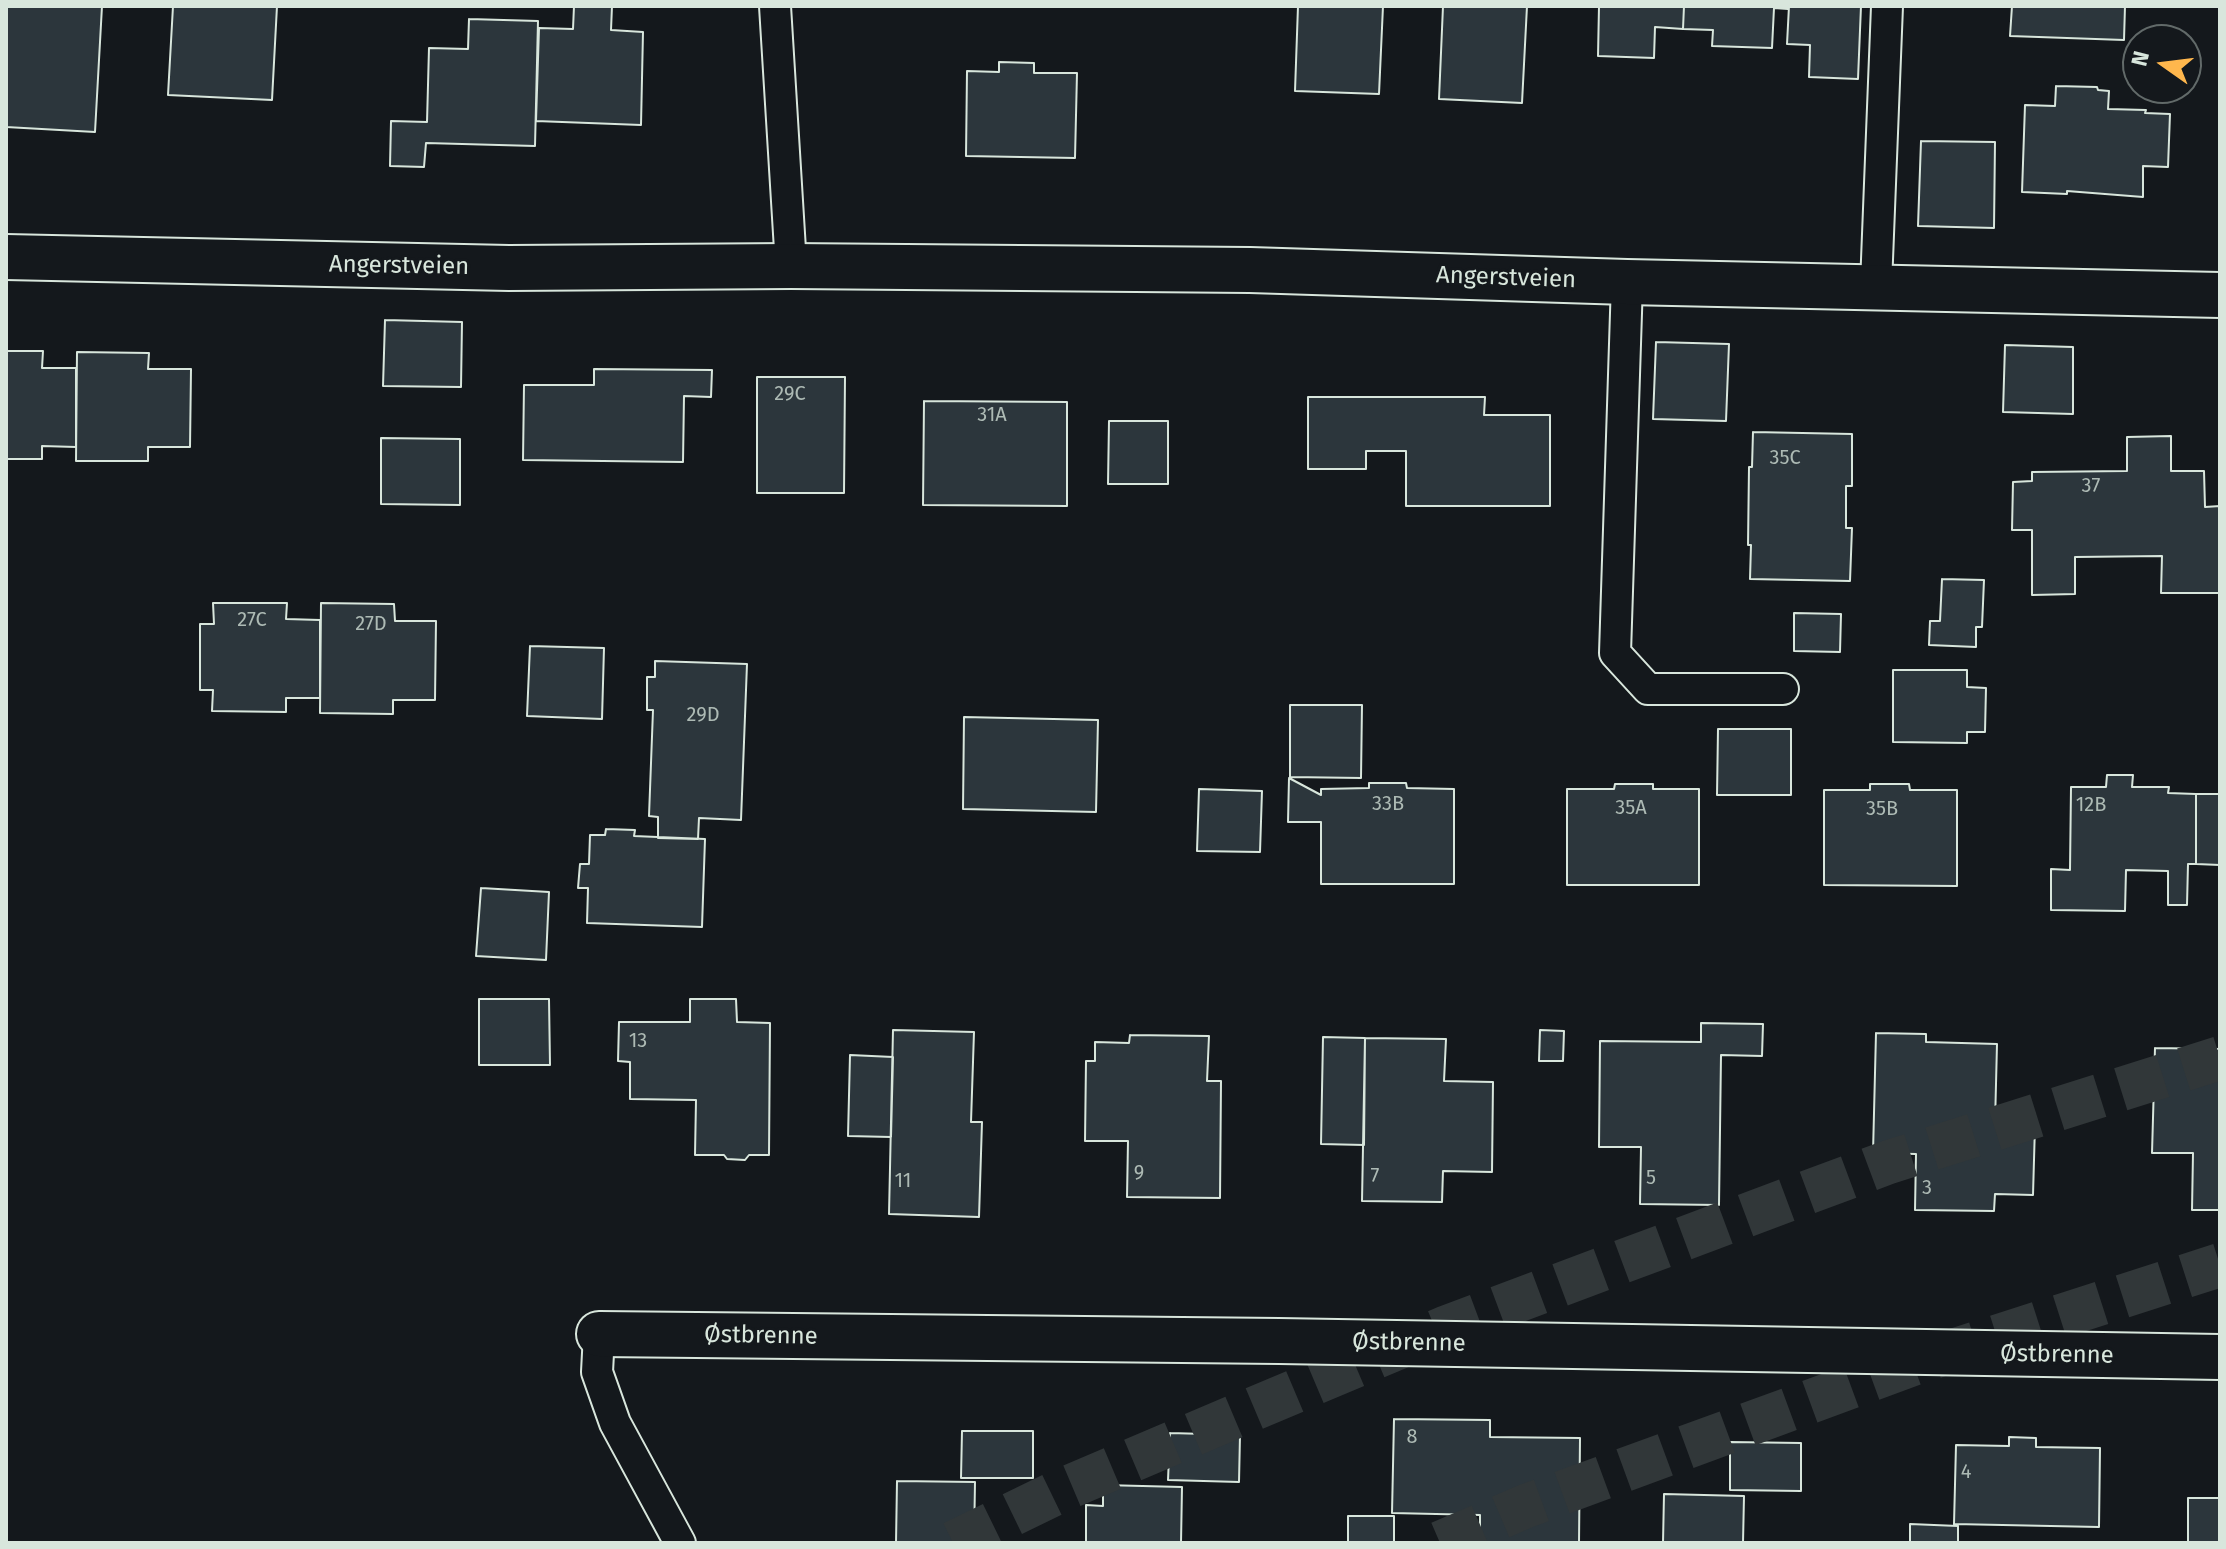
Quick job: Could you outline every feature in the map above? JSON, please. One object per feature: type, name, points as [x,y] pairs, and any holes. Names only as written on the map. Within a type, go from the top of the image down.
[{"type":"street","name":"Angerstveien","points":[[6,257],[509,268],[791,266],[1250,270],[2220,295]]},
{"type":"street","name":"Østbrenne","points":[[599,1334],[1279,1341],[2220,1357]]},
{"type":"lane","points":[[775,6],[791,266]]},
{"type":"lane","points":[[1876,285],[1887,6]]},
{"type":"lane","points":[[1627,282],[1615,653],[1648,689],[1783,689]]},
{"type":"lane","points":[[599,1334],[597,1372],[615,1423],[680,1543]]},
{"type":"building","points":[[6,6],[102,6],[95,132],[6,127]]},
{"type":"building","points":[[173,6],[277,6],[272,100],[168,95]]},
{"type":"building","points":[[574,6],[612,6],[611,30],[643,32],[641,125],[536,121],[539,28],[573,29]]},
{"type":"building","points":[[1298,6],[1383,6],[1379,94],[1295,91]]},
{"type":"building","points":[[1443,6],[1527,6],[1522,103],[1439,99]]},
{"type":"building","points":[[1599,6],[1684,6],[1683,29],[1655,27],[1654,58],[1598,56]]},
{"type":"building","points":[[1684,6],[1789,6],[1788,9],[1774,8],[1772,48],[1712,46],[1713,30],[1683,29]]},
{"type":"building","points":[[1789,6],[1861,6],[1858,79],[1809,77],[1810,45],[1787,44]]},
{"type":"building","points":[[2012,6],[2125,6],[2122,40],[2010,36]]},
{"type":"building","points":[[469,19],[538,21],[535,146],[426,143],[424,167],[390,166],[391,121],[427,122],[429,48],[468,49]]},
{"type":"building","points":[[999,62],[1034,63],[1034,73],[1077,73],[1075,158],[966,156],[967,71],[999,72]]},
{"type":"building","points":[[2056,86],[2097,87],[2098,90],[2109,91],[2108,109],[2170,114],[2168,167],[2143,166],[2143,197],[2067,191],[2067,194],[2022,192],[2025,105],[2055,106]]},
{"type":"building","points":[[1921,141],[1995,142],[1994,228],[1918,226]]},
{"type":"building","points":[[385,320],[462,322],[461,387],[383,386]]},
{"type":"building","points":[[1656,342],[1729,344],[1726,421],[1653,419]]},
{"type":"building","points":[[2005,345],[2073,347],[2073,414],[2003,412]]},
{"type":"building","points":[[6,351],[43,351],[42,368],[76,368],[76,447],[42,446],[42,459],[6,459]]},
{"type":"building","points":[[77,352],[149,353],[148,369],[191,369],[190,447],[148,447],[148,461],[76,461]]},
{"type":"building","points":[[594,369],[712,370],[711,397],[684,396],[683,462],[523,460],[524,385],[594,385]]},
{"type":"building","points":[[757,377],[845,377],[844,493],[757,493]]},
{"type":"building","points":[[1308,397],[1485,397],[1484,415],[1550,415],[1550,506],[1406,506],[1406,451],[1366,451],[1366,469],[1308,469]]},
{"type":"building","points":[[924,401],[1067,402],[1067,506],[923,505]]},
{"type":"building","points":[[1109,421],[1168,421],[1168,484],[1108,484]]},
{"type":"building","points":[[1753,432],[1852,434],[1852,486],[1846,486],[1846,528],[1852,528],[1850,581],[1750,579],[1749,467],[1752,467]]},
{"type":"building","points":[[2171,436],[2171,471],[2204,471],[2205,507],[2220,506],[2220,593],[2161,593],[2162,556],[2075,557],[2075,594],[2032,595],[2032,530],[2012,530],[2013,482],[2032,481],[2032,472],[2127,471],[2127,437]]},
{"type":"building","points":[[381,438],[460,439],[460,505],[381,504]]},
{"type":"building","points":[[1942,579],[1984,580],[1982,627],[1976,627],[1976,647],[1929,645],[1930,621],[1940,621]]},
{"type":"building","points":[[213,603],[287,603],[286,619],[320,620],[320,698],[286,698],[286,712],[212,711],[213,690],[200,690],[200,624],[214,624]]},
{"type":"building","points":[[321,603],[394,604],[395,621],[436,621],[435,700],[393,700],[393,714],[320,713]]},
{"type":"building","points":[[1794,613],[1841,614],[1840,652],[1794,651]]},
{"type":"building","points":[[530,646],[604,648],[602,719],[527,716]]},
{"type":"building","points":[[655,661],[747,664],[741,820],[699,818],[698,839],[658,838],[658,817],[649,816],[653,710],[647,710],[647,677],[655,677]]},
{"type":"building","points":[[1893,670],[1967,670],[1967,687],[1986,688],[1985,732],[1967,732],[1967,743],[1893,742]]},
{"type":"building","points":[[1290,705],[1362,705],[1361,778],[1290,777]]},
{"type":"building","points":[[964,717],[1098,720],[1096,812],[963,809]]},
{"type":"building","points":[[1718,729],[1791,729],[1791,795],[1717,795]]},
{"type":"building","points":[[2107,775],[2133,775],[2132,787],[2169,787],[2168,793],[2196,794],[2196,864],[2188,864],[2187,905],[2168,905],[2168,871],[2126,870],[2125,911],[2051,910],[2051,869],[2070,870],[2071,787],[2106,787]]},
{"type":"building","points":[[1289,778],[1321,795],[1321,789],[1369,788],[1369,783],[1406,783],[1407,788],[1454,789],[1454,884],[1321,884],[1321,822],[1288,822]]},
{"type":"building","points":[[1615,784],[1653,784],[1653,789],[1699,789],[1699,885],[1567,885],[1567,789],[1614,789]]},
{"type":"building","points":[[1870,784],[1909,784],[1910,790],[1957,790],[1957,886],[1824,885],[1824,790],[1870,790]]},
{"type":"building","points":[[1199,789],[1262,791],[1260,852],[1197,851]]},
{"type":"building","points":[[2196,794],[2220,794],[2220,865],[2196,864]]},
{"type":"building","points":[[606,829],[635,830],[634,836],[705,839],[702,927],[587,923],[588,888],[578,888],[580,864],[589,864],[590,835],[605,835]]},
{"type":"building","points":[[481,888],[549,892],[546,960],[476,956]]},
{"type":"building","points":[[479,999],[549,999],[550,1065],[479,1065]]},
{"type":"building","points":[[690,999],[736,999],[737,1022],[770,1023],[769,1155],[749,1155],[745,1160],[727,1159],[724,1155],[695,1155],[696,1100],[630,1099],[630,1062],[618,1061],[619,1022],[690,1022]]},
{"type":"building","points":[[1701,1023],[1763,1024],[1762,1056],[1721,1055],[1719,1205],[1640,1204],[1641,1147],[1599,1147],[1600,1041],[1701,1042]]},
{"type":"building","points":[[893,1030],[974,1032],[971,1122],[982,1122],[979,1217],[889,1214]]},
{"type":"building","points":[[1540,1030],[1564,1031],[1563,1061],[1539,1061]]},
{"type":"building","points":[[1876,1033],[1926,1034],[1926,1042],[1997,1044],[1995,1124],[2035,1125],[2033,1195],[1995,1194],[1994,1211],[1915,1210],[1916,1154],[1873,1153]]},
{"type":"building","points":[[1130,1035],[1209,1036],[1207,1081],[1221,1081],[1220,1198],[1127,1197],[1128,1141],[1085,1141],[1086,1061],[1095,1061],[1095,1042],[1129,1043]]},
{"type":"building","points":[[1323,1037],[1365,1038],[1364,1145],[1321,1144]]},
{"type":"building","points":[[1365,1038],[1446,1039],[1444,1081],[1493,1082],[1492,1172],[1443,1171],[1442,1202],[1362,1201]]},
{"type":"building","points":[[2155,1048],[2220,1049],[2220,1210],[2192,1210],[2193,1153],[2152,1153]]},
{"type":"building","points":[[850,1055],[893,1057],[891,1137],[848,1136]]},
{"type":"building","points":[[1394,1419],[1490,1420],[1490,1437],[1580,1438],[1579,1543],[1480,1542],[1480,1515],[1392,1513]]},
{"type":"building","points":[[962,1431],[1033,1431],[1033,1478],[961,1478]]},
{"type":"building","points":[[1170,1433],[1240,1435],[1239,1482],[1168,1480]]},
{"type":"building","points":[[2009,1437],[2036,1438],[2036,1447],[2100,1448],[2099,1527],[1954,1524],[1956,1445],[2009,1446]]},
{"type":"building","points":[[1730,1442],[1801,1443],[1801,1491],[1730,1490]]},
{"type":"building","points":[[897,1481],[975,1482],[974,1543],[896,1543]]},
{"type":"building","points":[[1103,1485],[1182,1487],[1181,1543],[1086,1543],[1086,1505],[1103,1506]]},
{"type":"building","points":[[1664,1494],[1744,1496],[1743,1543],[1663,1543]]},
{"type":"building","points":[[2188,1498],[2220,1498],[2220,1543],[2188,1543]]},
{"type":"building","points":[[1348,1516],[1394,1516],[1394,1543],[1348,1543]]},
{"type":"building","points":[[1910,1524],[1958,1526],[1958,1543],[1910,1543]]},
{"type":"tunnel","points":[[953,1543],[1064,1489],[1447,1327],[1889,1162],[2220,1058]]},
{"type":"tunnel","points":[[1440,1543],[1526,1506],[1918,1362],[2220,1265]]}]
